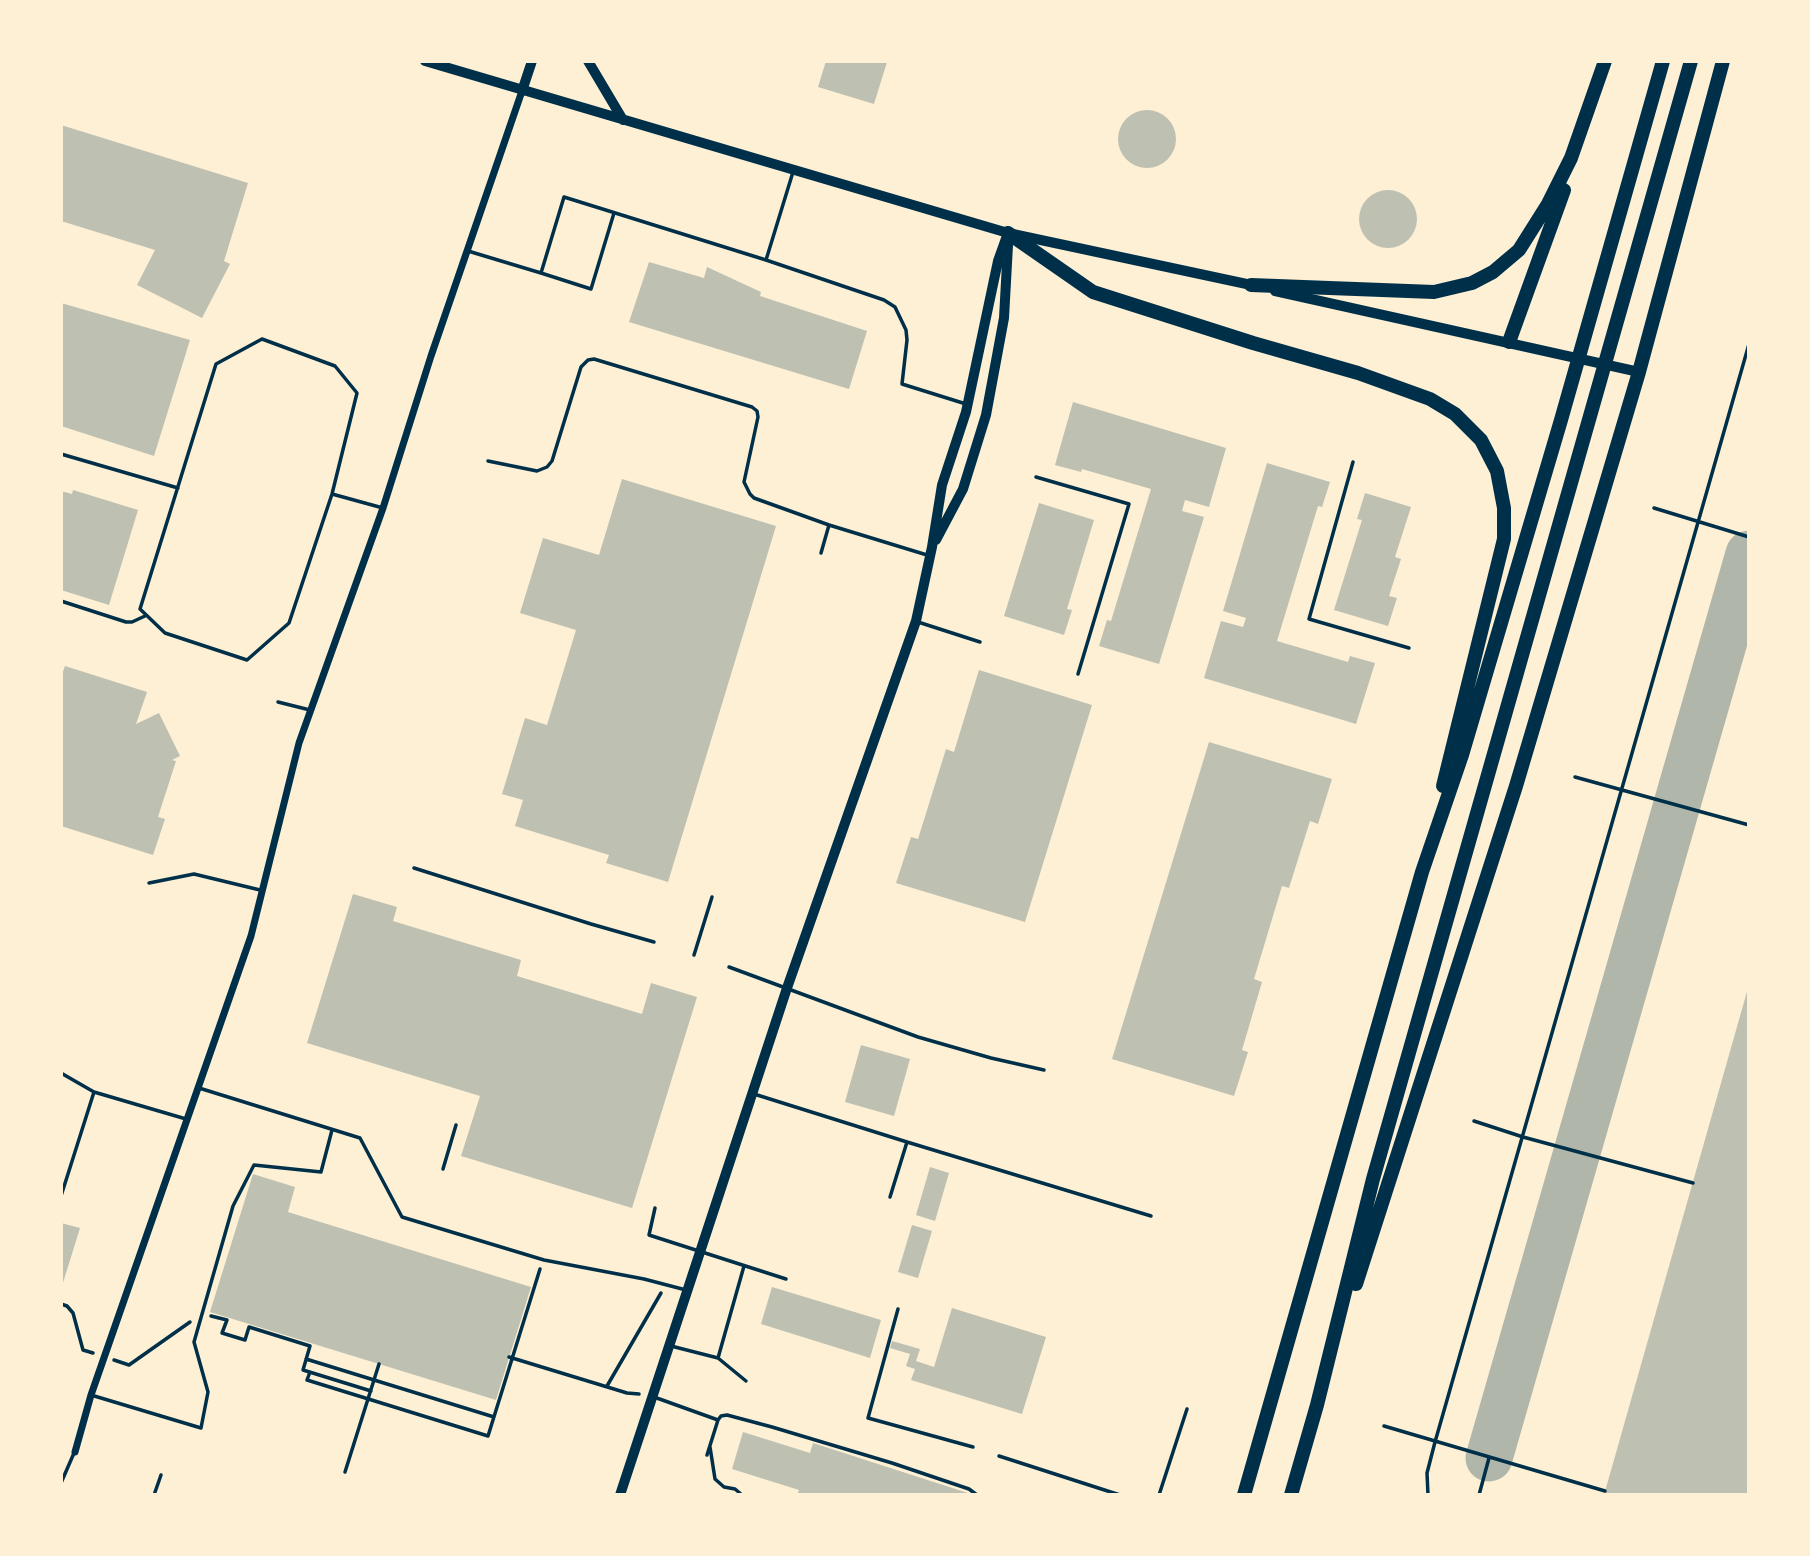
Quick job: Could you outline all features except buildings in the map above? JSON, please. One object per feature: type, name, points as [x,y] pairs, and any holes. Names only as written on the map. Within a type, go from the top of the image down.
[{"type":"highway","points":[[1509,342],[1564,189],[1571,158],[1605,61]]},
{"type":"highway","points":[[1422,872],[1462,755],[1663,61]]},
{"type":"highway","points":[[1317,1405],[1373,1179],[1691,61]]},
{"type":"highway","points":[[1291,1495],[1317,1405],[1516,786],[1639,372],[1723,61]]},
{"type":"highway","points":[[1251,285],[1410,292],[1453,289],[1472,283],[1500,267],[1519,250],[1536,227],[1571,158]]},
{"type":"highway","points":[[1008,233],[1093,292],[1358,373],[1430,399],[1455,414],[1481,440],[1497,471],[1504,508],[1503,539],[1422,872],[1244,1495]]},
{"type":"main road","points":[[425,61],[1008,233],[1639,372]]},
{"type":"main road","points":[[588,61],[622,120]]},
{"type":"street","points":[[75,1452],[91,1395],[251,936],[299,743],[383,508],[532,61]]},
{"type":"street","points":[[620,1495],[787,988],[916,621],[942,485],[967,405],[998,261],[1008,233]]},
{"type":"street","points":[[930,551],[963,489],[986,415],[1004,318],[1008,233]]},
{"type":"lane","points":[[766,260],[793,170]]},
{"type":"lane","points":[[541,274],[564,197],[884,300],[895,307],[906,330],[902,384],[967,405]]},
{"type":"lane","points":[[467,251],[591,289],[614,213]]},
{"type":"lane","points":[[262,339],[335,366],[357,393],[332,494],[289,623],[247,660],[165,633],[140,609],[178,488],[216,364],[262,339]]},
{"type":"lane","points":[[1428,1495],[1427,1473],[1435,1442],[1749,344]]},
{"type":"lane","points":[[488,461],[537,471],[547,467],[552,461],[581,367],[588,359],[594,359],[752,407],[757,411],[744,482],[754,498],[829,525],[930,551]]},
{"type":"lane","points":[[61,454],[178,488]]},
{"type":"lane","points":[[1353,462],[1309,619],[1409,648]]},
{"type":"lane","points":[[1036,477],[1129,504],[1078,674]]},
{"type":"lane","points":[[332,494],[383,508]]},
{"type":"lane","points":[[1654,508],[1749,537]]},
{"type":"lane","points":[[821,552],[829,525]]},
{"type":"lane","points":[[61,601],[126,622],[146,615]]},
{"type":"lane","points":[[916,621],[980,642]]},
{"type":"lane","points":[[278,702],[310,710]]},
{"type":"lane","points":[[1574,777],[1749,825]]},
{"type":"lane","points":[[414,868],[654,942]]},
{"type":"lane","points":[[149,883],[194,874],[262,890]]},
{"type":"lane","points":[[694,955],[712,897]]},
{"type":"lane","points":[[729,967],[918,1037],[1044,1070]]},
{"type":"lane","points":[[61,1073],[94,1092],[188,1120]]},
{"type":"lane","points":[[199,1088],[360,1138],[402,1217],[543,1260],[687,1290]]},
{"type":"lane","points":[[61,1196],[94,1092]]},
{"type":"lane","points":[[752,1094],[1150,1216]]},
{"type":"lane","points":[[1474,1121],[1693,1183]]},
{"type":"lane","points":[[443,1169],[456,1125]]},
{"type":"lane","points":[[91,1395],[201,1428],[208,1392],[194,1342],[233,1206],[254,1166],[321,1172],[332,1129]]},
{"type":"lane","points":[[890,1197],[907,1142]]},
{"type":"lane","points":[[655,1208],[649,1235],[786,1279]]},
{"type":"lane","points":[[718,1358],[744,1266]]},
{"type":"lane","points":[[898,1309],[868,1418],[973,1447]]},
{"type":"lane","points":[[669,1345],[718,1358],[746,1381]]},
{"type":"lane","points":[[652,1396],[718,1420]]},
{"type":"lane","points":[[1159,1495],[1187,1409]]},
{"type":"lane","points":[[707,1455],[718,1420],[727,1415],[944,1480],[969,1489],[977,1495]]},
{"type":"lane","points":[[1384,1426],[1605,1491]]},
{"type":"lane","points":[[710,1446],[715,1479],[724,1487],[735,1489],[742,1495]]},
{"type":"lane","points":[[61,1483],[75,1452]]},
{"type":"lane","points":[[999,1456],[1121,1495]]},
{"type":"lane","points":[[1479,1495],[1489,1458]]},
{"type":"lane","points":[[155,1495],[161,1475]]},
{"type":"path","points":[[310,1372],[307,1380],[488,1436],[543,1260]]},
{"type":"path","points":[[607,1387],[665,1285]]},
{"type":"path","points":[[61,1304],[73,1313],[83,1350],[129,1365],[203,1313],[226,1320],[222,1333],[245,1340],[249,1327],[310,1346],[303,1370],[371,1391]]},
{"type":"path","points":[[511,1357],[627,1393]]},
{"type":"path","points":[[306,1359],[494,1418]]},
{"type":"path","points":[[345,1472],[379,1364]]},
{"type":"taxiway","points":[[1489,1458],[1749,554]]}]
